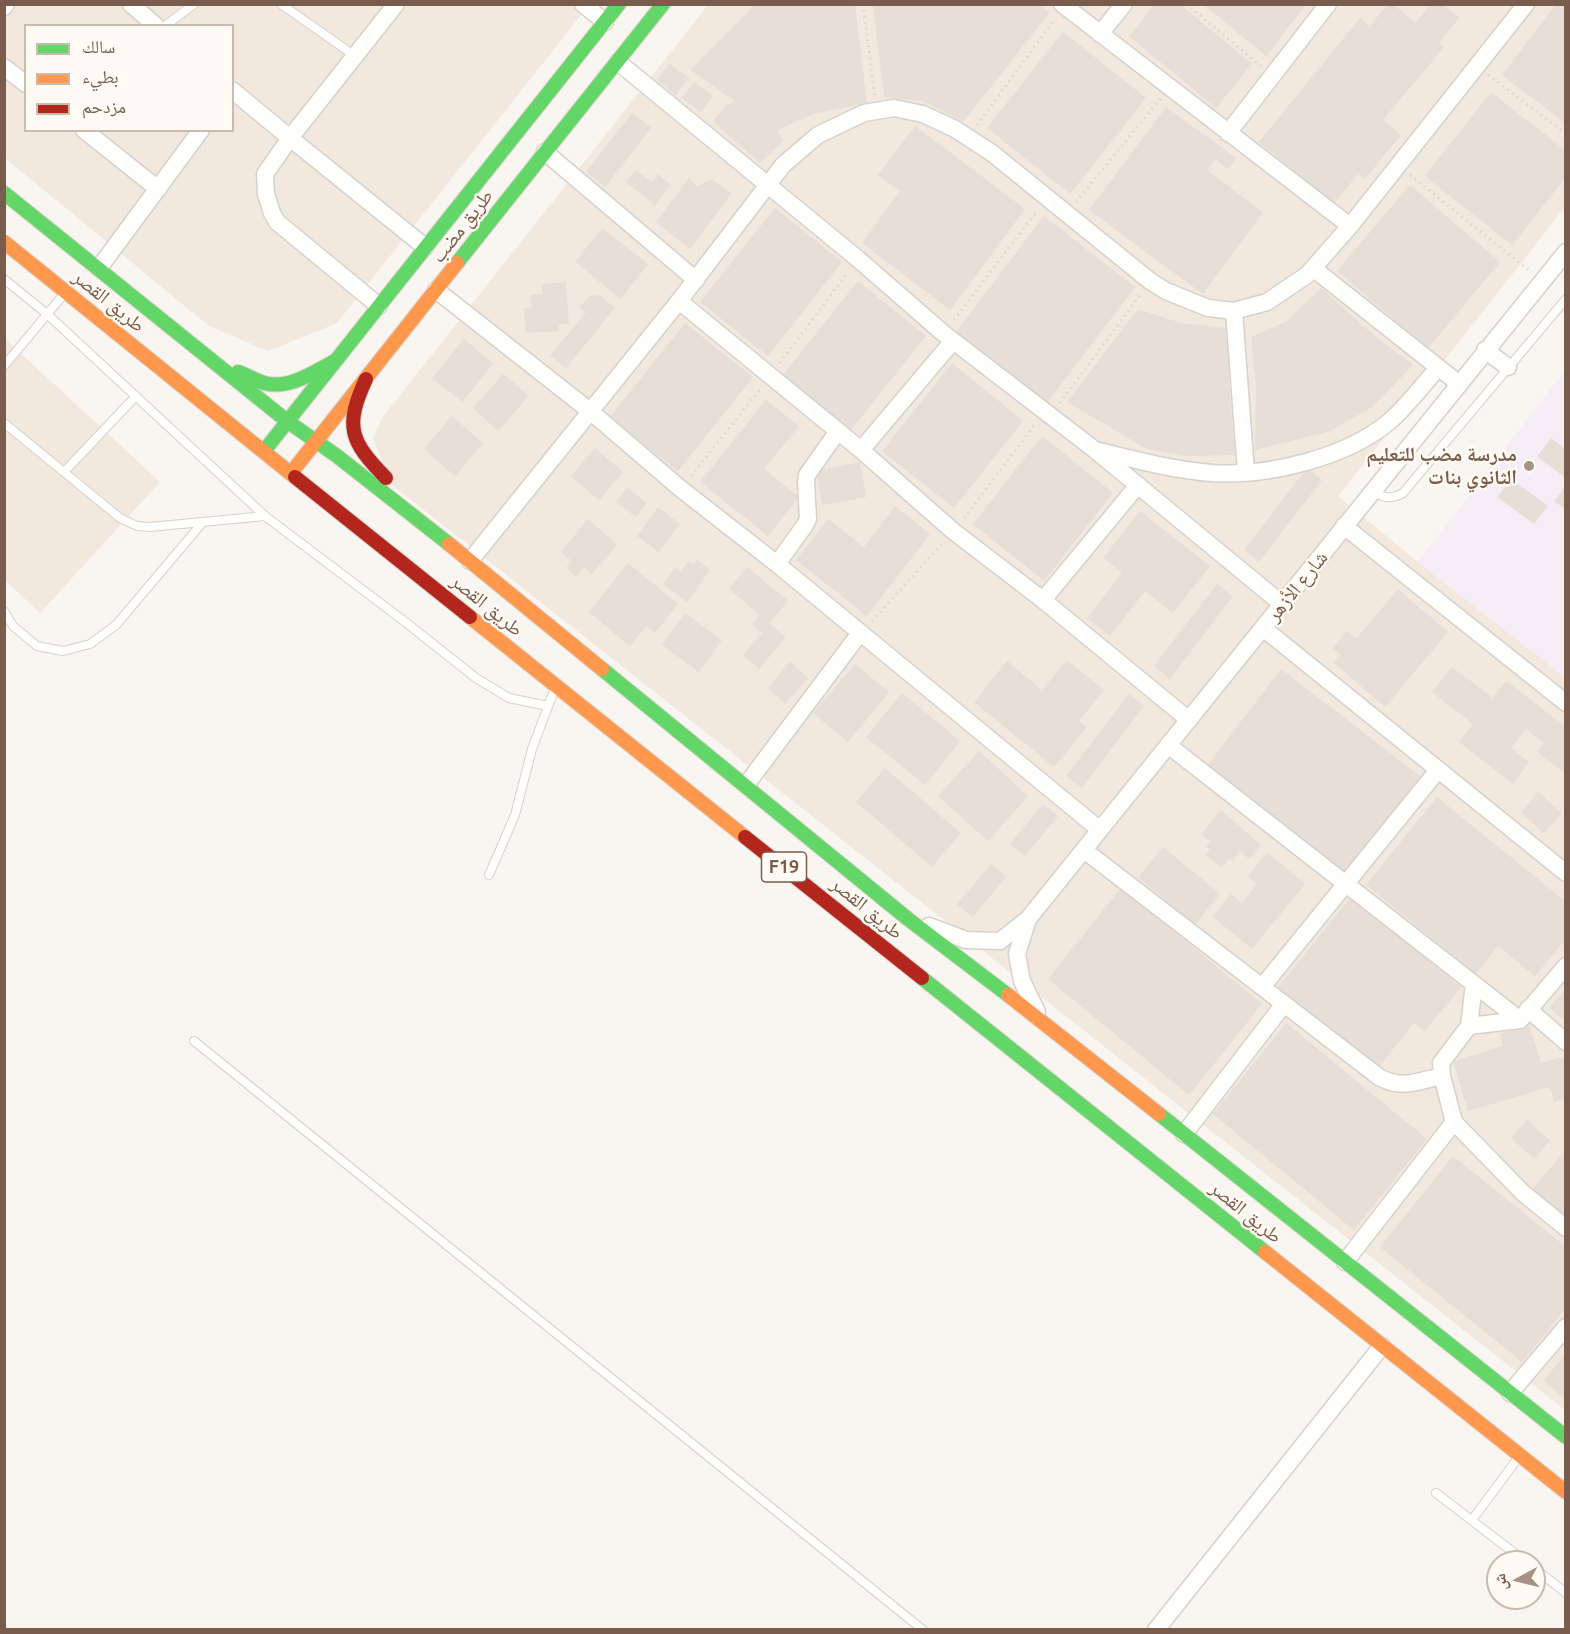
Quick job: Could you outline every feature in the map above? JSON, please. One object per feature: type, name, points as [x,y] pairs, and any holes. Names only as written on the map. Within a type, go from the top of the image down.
[{"type":"main road","name":"طريق مضب","points":[[264,451],[619,4]]},
{"type":"main road","name":"طريق مضب","points":[[291,473],[663,4]]},
{"type":"main road","name":"طريق القصر","points":[[4,193],[287,421],[470,561],[908,919],[1041,1020],[1566,1437]]},
{"type":"main road","name":"طريق القصر","points":[[4,242],[246,438],[1566,1492]]},
{"type":"main road","points":[[214,362],[265,383],[277,384],[290,383],[335,361]]},
{"type":"main road","points":[[366,379],[355,400],[352,421],[354,440],[365,456],[440,537]]},
{"type":"street","points":[[131,4],[154,24]]},
{"type":"street","points":[[379,306],[277,222],[266,194],[265,174],[290,138],[396,4]]},
{"type":"street","points":[[583,4],[605,22]]},
{"type":"street","points":[[1100,34],[1124,4]]},
{"type":"street","points":[[1228,133],[1328,4]]},
{"type":"street","points":[[470,561],[696,280],[783,165],[818,135],[864,113],[894,108],[923,114],[955,129],[992,153],[1150,281],[1166,291],[1208,308],[1234,311],[1267,302],[1314,269],[1478,67],[1526,4]]},
{"type":"street","points":[[1063,5],[1350,226]]},
{"type":"street","points":[[618,62],[858,259],[948,337],[1095,450],[1282,604]]},
{"type":"street","points":[[4,67],[24,82]]},
{"type":"street","points":[[234,92],[426,247]]},
{"type":"street","points":[[87,132],[158,189]]},
{"type":"street","points":[[99,268],[200,132]]},
{"type":"street","points":[[545,152],[696,280]]},
{"type":"street","name":"شارع الأزهر","points":[[908,919],[966,940],[990,942],[1000,941],[1028,920],[1566,252]]},
{"type":"street","points":[[1314,269],[1458,384]]},
{"type":"street","points":[[436,290],[590,411],[681,489],[777,564],[1100,830]]},
{"type":"street","points":[[679,301],[861,450],[953,531],[1043,600],[1189,720]]},
{"type":"street","points":[[1234,311],[1246,472]]},
{"type":"street","points":[[861,450],[948,337]]},
{"type":"street","points":[[1485,350],[1508,367]]},
{"type":"street","points":[[1095,450],[1173,468],[1214,473],[1246,472],[1314,459],[1368,436],[1398,414],[1438,368]]},
{"type":"street","points":[[777,564],[805,525],[807,475],[838,431]]},
{"type":"street","points":[[1043,600],[1137,485]]},
{"type":"street","points":[[1344,526],[1566,703]]},
{"type":"street","points":[[1263,628],[1566,873]]},
{"type":"street","points":[[746,785],[860,633]]},
{"type":"street","points":[[1168,746],[1474,984],[1566,1042]]},
{"type":"street","points":[[1262,987],[1438,770]]},
{"type":"street","points":[[1084,850],[1379,1077],[1391,1084],[1400,1085],[1442,1076]]},
{"type":"street","name":"شارع الأزهر","points":[[1028,920],[1017,954],[1018,968],[1041,1020]]},
{"type":"street","points":[[1469,1026],[1524,1015],[1566,966]]},
{"type":"street","points":[[1474,984],[1469,1026],[1442,1061],[1442,1076],[1454,1122],[1523,1193],[1566,1228]]},
{"type":"street","points":[[1184,1134],[1284,1004]]},
{"type":"street","points":[[1345,1262],[1454,1122]]},
{"type":"street","points":[[1510,1393],[1566,1327]]},
{"type":"street","points":[[1156,1629],[1382,1346]]},
{"type":"lane","points":[[168,24],[194,4]]},
{"type":"lane","points":[[281,4],[355,56]]},
{"type":"lane","points":[[4,279],[47,315],[265,516],[484,684],[509,698],[548,706]]},
{"type":"lane","points":[[4,366],[67,291]]},
{"type":"lane","points":[[1373,491],[1388,498],[1396,497],[1403,492],[1566,299]]},
{"type":"lane","points":[[64,472],[136,396]]},
{"type":"lane","points":[[4,423],[120,518],[137,526],[150,527],[265,516]]},
{"type":"lane","points":[[4,611],[13,626],[37,646],[63,651],[90,644],[116,625],[203,522]]},
{"type":"lane","points":[[489,874],[515,815],[532,749],[556,685]]},
{"type":"lane","points":[[194,1041],[923,1629]]},
{"type":"lane","points":[[1472,1520],[1520,1455]]},
{"type":"lane","points":[[1436,1493],[1511,1550]]},
{"type":"lane","points":[[1546,1577],[1566,1593]]},
{"type":"path","points":[[863,4],[877,111]]},
{"type":"path","points":[[1186,4],[1273,76]]},
{"type":"path","points":[[967,138],[1063,5]]},
{"type":"path","points":[[1478,67],[1566,134]]},
{"type":"path","points":[[1067,213],[1170,88]]},
{"type":"path","points":[[1398,166],[1542,280]]},
{"type":"path","points":[[948,337],[1047,198]]},
{"type":"path","points":[[681,489],[771,376],[858,259]]},
{"type":"path","points":[[860,633],[953,531],[1150,281]]},
{"type":"shaded area","points":[[4,5],[589,5],[337,323],[268,351],[209,326],[5,158]]},
{"type":"shaded area","points":[[708,5],[1565,5],[1565,207],[1338,496],[1565,677],[1565,1410],[391,484],[373,438],[382,418]]},
{"type":"shaded area","points":[[4,338],[160,482],[40,613],[5,580]]},
{"type":"shaded area","name":"مدرسة مضب للتعليم الثانوي بنات","points":[[1565,370],[1565,677],[1418,562]]},
{"type":"building","points":[[756,4],[855,4],[867,103],[813,114],[777,130],[783,141],[760,163],[713,121],[726,106],[735,101],[690,70]]},
{"type":"building","points":[[1155,4],[1180,4],[1252,64],[1216,108],[1129,36]]},
{"type":"building","points":[[1203,4],[1307,4],[1266,56]]},
{"type":"building","points":[[1388,4],[1393,4],[1415,23],[1431,4],[1443,4],[1459,18],[1439,43],[1444,47],[1383,120],[1401,135],[1364,180],[1358,174],[1334,203],[1259,142],[1360,18],[1370,26]]},
{"type":"building","points":[[1556,4],[1566,4],[1566,124],[1502,75]]},
{"type":"building","points":[[873,5],[1039,5],[1050,12],[963,122],[923,101],[884,97]]},
{"type":"building","points":[[1063,32],[1146,98],[1070,194],[987,128]]},
{"type":"building","points":[[669,64],[689,78],[676,95],[657,80]]},
{"type":"building","points":[[694,82],[713,96],[701,112],[682,98]]},
{"type":"building","points":[[1491,92],[1566,151],[1566,177],[1512,245],[1425,176]]},
{"type":"building","points":[[1166,107],[1236,158],[1228,169],[1215,159],[1207,170],[1263,212],[1203,294],[1089,210]]},
{"type":"building","points":[[632,113],[651,128],[605,187],[586,172]]},
{"type":"building","points":[[915,126],[1025,209],[950,310],[862,243],[900,191],[878,175]]},
{"type":"building","points":[[636,170],[652,182],[658,174],[671,185],[655,205],[626,182]]},
{"type":"building","points":[[689,178],[697,186],[712,179],[731,194],[690,249],[656,222]]},
{"type":"building","points":[[1410,185],[1500,262],[1428,348],[1337,271]]},
{"type":"building","points":[[775,208],[842,262],[768,356],[700,302]]},
{"type":"building","points":[[1044,216],[1135,287],[1047,403],[956,332]]},
{"type":"building","points":[[602,228],[648,264],[621,299],[575,262]]},
{"type":"building","points":[[858,281],[926,336],[851,430],[783,375]]},
{"type":"building","points":[[566,282],[569,324],[559,324],[559,331],[526,333],[524,308],[533,307],[530,300],[532,295],[542,294],[542,284]]},
{"type":"building","points":[[1321,288],[1370,332],[1413,365],[1372,407],[1330,431],[1255,450],[1256,386],[1251,337],[1287,321]]},
{"type":"building","points":[[591,295],[601,296],[615,308],[566,368],[550,356],[586,312],[579,307]]},
{"type":"building","points":[[1138,309],[1181,323],[1226,328],[1235,455],[1184,456],[1147,449],[1067,402]]},
{"type":"building","points":[[685,323],[753,377],[678,471],[610,417]]},
{"type":"building","points":[[464,339],[493,364],[462,402],[432,378]]},
{"type":"building","points":[[952,363],[1023,421],[954,508],[882,451]]},
{"type":"building","points":[[503,374],[529,396],[498,431],[473,408]]},
{"type":"building","points":[[766,400],[799,426],[764,469],[799,497],[768,536],[700,482]]},
{"type":"building","points":[[452,416],[483,443],[455,476],[424,449]]},
{"type":"building","points":[[1042,436],[1113,493],[1044,581],[973,524]]},
{"type":"building","points":[[1551,438],[1566,449],[1566,478],[1537,457]]},
{"type":"building","points":[[595,448],[623,472],[599,500],[571,476]]},
{"type":"building","points":[[860,462],[866,497],[822,505],[816,471]]},
{"type":"building","points":[[1307,468],[1322,480],[1259,562],[1244,550]]},
{"type":"building","points":[[1511,479],[1548,506],[1534,524],[1497,497]]},
{"type":"building","points":[[1566,486],[1566,510],[1554,501]]},
{"type":"building","points":[[627,488],[647,503],[636,517],[616,502]]},
{"type":"building","points":[[895,506],[930,534],[867,616],[796,560],[828,519],[864,547]]},
{"type":"building","points":[[658,507],[680,524],[659,552],[637,536]]},
{"type":"building","points":[[1140,511],[1210,566],[1173,613],[1145,591],[1110,636],[1087,618],[1122,573],[1103,558]]},
{"type":"building","points":[[588,519],[617,545],[592,574],[584,567],[576,577],[566,568],[572,561],[561,552]]},
{"type":"building","points":[[697,560],[710,570],[687,602],[663,584],[675,568],[681,572],[688,561],[694,565]]},
{"type":"building","points":[[628,563],[678,604],[655,633],[646,626],[630,646],[589,612]]},
{"type":"building","points":[[747,567],[788,601],[769,623],[786,637],[759,669],[743,655],[762,633],[752,624],[760,615],[729,589]]},
{"type":"building","points":[[1217,584],[1233,596],[1170,679],[1154,666]]},
{"type":"building","points":[[1398,589],[1448,632],[1385,707],[1334,663],[1341,655],[1333,648],[1347,631],[1356,639]]},
{"type":"building","points":[[685,613],[722,640],[699,672],[662,645]]},
{"type":"building","points":[[1067,660],[1104,690],[1079,721],[1087,727],[1054,767],[974,702],[1007,661],[1042,690]]},
{"type":"building","points":[[790,662],[808,678],[785,704],[768,688]]},
{"type":"building","points":[[855,664],[889,692],[848,742],[813,713]]},
{"type":"building","points":[[1452,667],[1493,698],[1506,681],[1566,727],[1566,774],[1537,752],[1544,743],[1526,729],[1511,748],[1529,762],[1513,784],[1459,742],[1473,724],[1432,692]]},
{"type":"building","points":[[1281,669],[1421,777],[1348,874],[1207,766]]},
{"type":"building","points":[[902,693],[960,741],[925,785],[866,737]]},
{"type":"building","points":[[1129,694],[1144,706],[1082,788],[1066,776]]},
{"type":"building","points":[[979,751],[1028,796],[988,841],[938,796]]},
{"type":"building","points":[[885,768],[961,833],[932,867],[856,802]]},
{"type":"building","points":[[1538,792],[1562,813],[1544,833],[1521,813]]},
{"type":"building","points":[[1437,797],[1566,902],[1566,939],[1535,976],[1498,946],[1476,974],[1366,885]]},
{"type":"building","points":[[1043,804],[1058,816],[1025,856],[1010,844]]},
{"type":"building","points":[[1221,810],[1261,845],[1249,859],[1240,851],[1232,861],[1229,858],[1222,868],[1206,855],[1210,850],[1206,846],[1210,841],[1201,834]]},
{"type":"building","points":[[1163,847],[1220,894],[1195,925],[1138,877]]},
{"type":"building","points":[[1267,852],[1305,884],[1252,949],[1213,917],[1231,894],[1242,903],[1257,884],[1248,876]]},
{"type":"building","points":[[991,864],[1006,877],[973,917],[957,904]]},
{"type":"building","points":[[1121,888],[1262,1004],[1189,1095],[1048,979]]},
{"type":"building","points":[[1351,897],[1461,987],[1425,1031],[1414,1023],[1377,1069],[1278,987]]},
{"type":"building","points":[[1566,988],[1566,1021],[1549,1008]]},
{"type":"building","points":[[1286,1023],[1427,1139],[1354,1230],[1213,1114]]},
{"type":"building","points":[[1529,1025],[1541,1063],[1566,1056],[1566,1098],[1554,1102],[1550,1087],[1468,1111],[1453,1061],[1503,1046],[1500,1034]]},
{"type":"building","points":[[1527,1120],[1550,1141],[1534,1159],[1511,1138]]},
{"type":"building","points":[[1566,1150],[1566,1218],[1532,1189]]},
{"type":"building","points":[[1453,1156],[1566,1247],[1566,1308],[1522,1362],[1380,1247]]},
{"type":"building","points":[[1566,1354],[1566,1399],[1543,1381]]},
{"type":"traffic: fast","points":[[264,451],[619,4]]},
{"type":"traffic: fast","points":[[457,263],[663,4]]},
{"type":"traffic: fast","points":[[4,193],[287,421],[337,456],[449,544]]},
{"type":"traffic: fast","points":[[238,372],[264,383],[283,384],[301,379],[335,361]]},
{"type":"traffic: fast","points":[[602,669],[908,919],[1008,995]]},
{"type":"traffic: fast","points":[[922,978],[1265,1252]]},
{"type":"traffic: fast","points":[[1159,1114],[1566,1437]]},
{"type":"traffic: slow","points":[[4,242],[295,477]]},
{"type":"traffic: slow","points":[[291,473],[457,263]]},
{"type":"traffic: slow","points":[[449,544],[602,669]]},
{"type":"traffic: slow","points":[[470,617],[745,837]]},
{"type":"traffic: slow","points":[[1008,995],[1159,1114]]},
{"type":"traffic: slow","points":[[1265,1252],[1566,1492]]},
{"type":"traffic: jam","points":[[366,379],[355,410],[354,433],[365,454],[386,478]]},
{"type":"traffic: jam","points":[[295,477],[470,617]]},
{"type":"traffic: jam","points":[[745,837],[922,978]]},
{"type":"place","name":"مدرسة مضب للتعليم الثانوي بنات","points":[[1529,466]]}]
